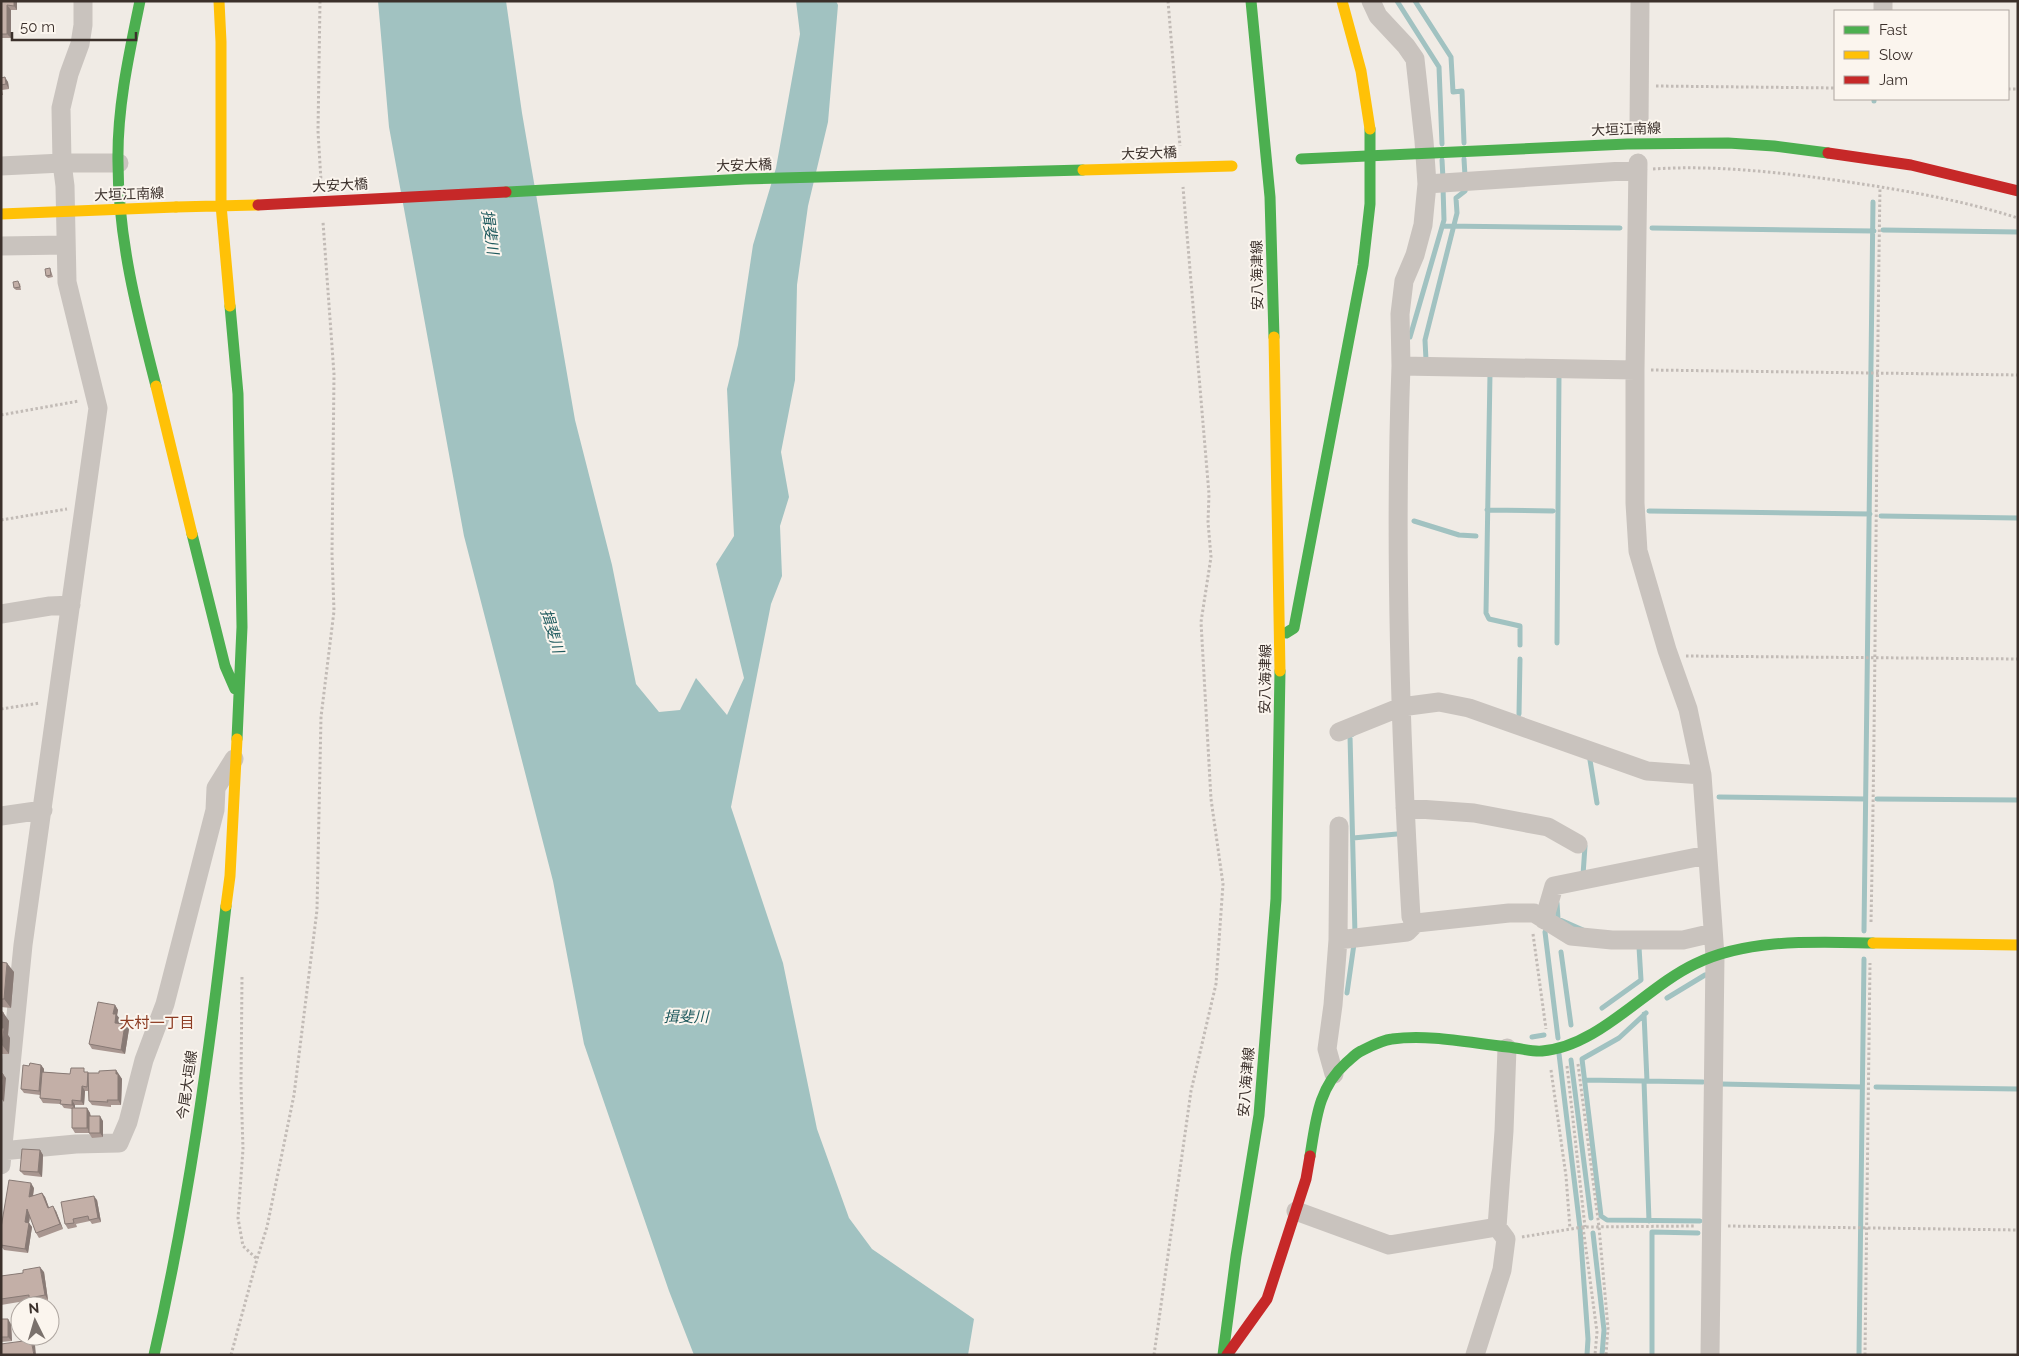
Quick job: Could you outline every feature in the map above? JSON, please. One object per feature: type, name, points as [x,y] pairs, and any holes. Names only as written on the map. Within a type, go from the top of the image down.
[{"type":"main road","points":[[140,1],[118,145],[120,221],[130,282],[225,666],[239,697]]},
{"type":"main road","name":"今尾大垣線","points":[[154,1355],[184,1211],[217,987],[230,876],[239,697],[242,627],[238,394],[221,205],[219,1]]},
{"type":"main road","name":"安八海津線","points":[[1223,1355],[1236,1256],[1259,1115],[1276,899],[1281,637],[1270,197],[1251,1]]},
{"type":"main road","points":[[1281,637],[1294,628],[1354,321],[1369,232],[1371,168],[1368,106],[1360,59],[1342,1]]},
{"type":"main road","name":"大垣江南線","points":[[1297,159],[1626,144],[1728,143],[1774,146],[1911,165],[2018,191]]},
{"type":"main road","name":"大安大橋","points":[[258,205],[745,179],[1236,165]]},
{"type":"main road","name":"大垣江南線","points":[[1,214],[258,205]]},
{"type":"main road","points":[[1227,1355],[1267,1299],[1306,1179],[1318,1108],[1334,1074],[1359,1052],[1390,1040],[1422,1037],[1507,1048],[1548,1050],[1573,1044],[1606,1025],[1694,964],[1716,956],[1753,947],[1795,942],[2018,945]]},
{"type":"street","points":[[83,1],[83,25],[80,44],[69,74],[61,108],[62,163],[67,282],[98,408],[23,945],[2,1156],[76,1144],[119,1144],[128,1122],[144,1060],[165,1004],[215,810],[216,788],[236,756]]},
{"type":"street","points":[[1371,1],[1378,16],[1406,46],[1415,59],[1419,84],[1427,184],[1423,224],[1415,255],[1404,281],[1400,314],[1398,596],[1405,808],[1411,917],[1416,923]]},
{"type":"street","points":[[1638,126],[1640,1]]},
{"type":"street","points":[[1,166],[119,163]]},
{"type":"street","points":[[1427,184],[1638,167],[1635,370],[1635,503],[1638,551],[1688,708],[1702,774],[1716,956],[1710,1355]]},
{"type":"street","points":[[1,246],[66,245]]},
{"type":"street","points":[[1401,366],[1635,370]]},
{"type":"street","points":[[1,614],[50,606],[71,605]]},
{"type":"street","points":[[1339,732],[1401,707],[1439,702],[1469,708],[1647,771],[1702,774]]},
{"type":"street","points":[[1405,808],[1474,813],[1548,827],[1578,844]]},
{"type":"street","points":[[1,816],[43,810]]},
{"type":"street","points":[[1334,1074],[1327,1049],[1333,1005],[1338,940],[1339,826]]},
{"type":"street","points":[[1537,917],[1554,886],[1707,855]]},
{"type":"street","points":[[1338,940],[1407,932],[1416,923],[1509,913],[1537,917],[1571,936],[1612,940],[1684,940],[1713,933]]},
{"type":"street","points":[[1475,1355],[1502,1270],[1507,1048]]},
{"type":"street","points":[[1296,1211],[1389,1246],[1502,1233]]},
{"type":"path","points":[[320,1],[318,131],[321,187]]},
{"type":"path","points":[[1168,1],[1180,148]]},
{"type":"path","points":[[1639,86],[1834,88]]},
{"type":"path","points":[[1638,167],[1716,169],[1791,174],[1924,194],[2018,218]]},
{"type":"path","points":[[1154,1355],[1191,1091],[1216,984],[1223,884],[1211,799],[1200,622],[1211,557],[1208,522],[1209,494],[1183,186]]},
{"type":"path","points":[[1865,1355],[1876,657],[1880,186]]},
{"type":"path","points":[[231,1355],[256,1259],[267,1227],[294,1095],[317,910],[321,717],[334,611],[334,374],[322,215]]},
{"type":"path","points":[[1635,370],[2018,375]]},
{"type":"path","points":[[1,415],[96,398]]},
{"type":"path","points":[[1,520],[84,506]]},
{"type":"path","points":[[1671,657],[2018,659]]},
{"type":"path","points":[[1,709],[44,702],[58,702]]},
{"type":"path","points":[[1537,917],[1548,1050],[1566,1176],[1570,1229]]},
{"type":"path","points":[[242,968],[241,1086],[243,1149],[238,1218],[243,1246],[256,1259]]},
{"type":"path","points":[[1565,1046],[1597,1332],[1595,1355]]},
{"type":"path","points":[[1577,1056],[1599,1227],[1608,1328],[1606,1355]]},
{"type":"path","points":[[1502,1233],[1584,1227],[1713,1226],[2018,1230]]},
{"type":"water","name":"揖斐川","points":[[378,1],[506,1],[522,113],[575,420],[612,565],[636,684],[659,712],[680,710],[696,678],[727,715],[744,678],[716,564],[734,536],[727,389],[738,345],[753,245],[776,168],[800,34],[796,1],[836,1],[838,5],[828,122],[808,206],[797,285],[795,380],[781,452],[789,497],[780,526],[782,576],[771,604],[731,807],[783,963],[817,1129],[849,1218],[872,1249],[974,1319],[968,1355],[694,1355],[669,1291],[584,1044],[553,881],[464,536],[389,127]]},
{"type":"building","points":[[1,1],[14,1],[14,6],[7,5],[7,34],[1,34]]},
{"type":"building","points":[[5,77],[6,84],[1,85],[1,78]]},
{"type":"building","points":[[50,268],[51,275],[46,276],[45,269]]},
{"type":"building","points":[[18,281],[20,287],[14,288],[13,282]]},
{"type":"building","points":[[1,962],[7,963],[4,999],[1,999]]},
{"type":"building","points":[[98,1002],[115,1005],[113,1014],[116,1014],[115,1023],[125,1024],[121,1050],[89,1044]]},
{"type":"building","points":[[1,1028],[4,1028],[2,1045],[1,1045]]},
{"type":"building","points":[[30,1063],[41,1065],[39,1091],[21,1089],[23,1065],[29,1066]]},
{"type":"building","points":[[71,1068],[84,1068],[84,1072],[88,1072],[87,1087],[82,1086],[81,1101],[72,1100],[72,1105],[60,1104],[61,1100],[40,1098],[42,1072],[70,1074]]},
{"type":"building","points":[[116,1070],[116,1074],[118,1074],[118,1100],[107,1100],[108,1102],[89,1101],[88,1073]]},
{"type":"building","points":[[1,1073],[3,1074],[1,1090]]},
{"type":"building","points":[[72,1108],[87,1108],[87,1128],[72,1128]]},
{"type":"building","points":[[89,1116],[100,1116],[100,1133],[89,1133]]},
{"type":"building","points":[[22,1149],[40,1150],[38,1172],[20,1171]]},
{"type":"building","points":[[9,1180],[31,1183],[29,1197],[42,1193],[48,1208],[53,1206],[60,1224],[36,1233],[27,1209],[25,1222],[29,1223],[25,1249],[1,1245],[1,1228]]},
{"type":"building","points":[[94,1196],[98,1218],[89,1220],[88,1216],[73,1219],[74,1223],[65,1224],[61,1202]]},
{"type":"building","points":[[40,1267],[45,1295],[10,1296],[10,1298],[1,1299],[1,1276],[23,1273],[23,1270]]},
{"type":"building","points":[[1,1319],[8,1319],[8,1337],[1,1337]]},
{"type":"building","points":[[10,1343],[10,1346],[32,1346],[34,1355],[1,1355],[1,1344]]},
{"type":"waterway","points":[[1397,1],[1439,67],[1442,144]]},
{"type":"waterway","points":[[1415,1],[1451,57],[1453,92],[1462,91],[1464,143]]},
{"type":"waterway","points":[[1464,159],[1465,176]]},
{"type":"waterway","points":[[1442,160],[1443,179]]},
{"type":"waterway","points":[[1410,337],[1444,220],[1443,187]]},
{"type":"waterway","points":[[1426,360],[1425,340],[1457,213],[1456,198],[1465,191]]},
{"type":"waterway","points":[[1864,931],[1873,202]]},
{"type":"waterway","points":[[1443,226],[1620,228]]},
{"type":"waterway","points":[[1652,228],[1874,231]]},
{"type":"waterway","points":[[1883,230],[2018,232]]},
{"type":"waterway","points":[[1492,373],[1490,373],[1486,613],[1489,619],[1520,626],[1520,645]]},
{"type":"waterway","points":[[1556,375],[1559,375],[1557,643]]},
{"type":"waterway","points":[[1487,510],[1553,511]]},
{"type":"waterway","points":[[1649,511],[1870,514]]},
{"type":"waterway","points":[[1881,516],[2018,518]]},
{"type":"waterway","points":[[1414,521],[1459,535],[1476,536]]},
{"type":"waterway","points":[[1519,714],[1520,659]]},
{"type":"waterway","points":[[1353,734],[1350,736],[1355,934]]},
{"type":"waterway","points":[[1589,754],[1597,803]]},
{"type":"waterway","points":[[1719,797],[1865,799]]},
{"type":"waterway","points":[[1877,799],[2018,800]]},
{"type":"waterway","points":[[1353,838],[1397,834]]},
{"type":"waterway","points":[[1583,875],[1585,846]]},
{"type":"waterway","points":[[1557,903],[1558,919],[1583,930]]},
{"type":"waterway","points":[[1545,932],[1558,1038]]},
{"type":"waterway","points":[[1347,993],[1354,944]]},
{"type":"waterway","points":[[1602,1008],[1641,980],[1639,947],[1641,947]]},
{"type":"waterway","points":[[1561,952],[1571,1025]]},
{"type":"waterway","points":[[1859,1355],[1864,959]]},
{"type":"waterway","points":[[1667,998],[1705,975]]},
{"type":"waterway","points":[[1646,1013],[1619,1038],[1582,1059],[1601,1216],[1607,1220],[1700,1221]]},
{"type":"waterway","points":[[1644,1014],[1647,1081]]},
{"type":"waterway","points":[[1532,1037],[1544,1035]]},
{"type":"waterway","points":[[1559,1054],[1580,1228],[1588,1339],[1587,1355]]},
{"type":"waterway","points":[[1571,1060],[1591,1218]]},
{"type":"waterway","points":[[1585,1080],[1703,1082]]},
{"type":"waterway","points":[[1644,1081],[1649,1221]]},
{"type":"waterway","points":[[1721,1084],[1862,1087]]},
{"type":"waterway","points":[[1876,1087],[2018,1089]]},
{"type":"waterway","points":[[1652,1355],[1652,1232],[1698,1233]]},
{"type":"waterway","points":[[1593,1233],[1604,1330],[1602,1355]]},
{"type":"traffic: fast","points":[[140,1],[128,61],[119,122],[119,191],[121,219],[130,275],[156,386]]},
{"type":"traffic: fast","points":[[1251,1],[1270,197],[1274,337]]},
{"type":"traffic: fast","points":[[1286,633],[1294,628],[1363,265],[1370,204],[1370,129]]},
{"type":"traffic: fast","points":[[1301,159],[1627,144],[1728,143],[1774,146],[1828,153]]},
{"type":"traffic: fast","points":[[506,192],[745,179],[1083,170]]},
{"type":"traffic: fast","points":[[230,306],[238,394],[242,627],[237,739]]},
{"type":"traffic: fast","points":[[192,534],[225,666],[235,689]]},
{"type":"traffic: fast","points":[[1223,1355],[1236,1256],[1259,1115],[1276,899],[1280,671]]},
{"type":"traffic: fast","points":[[154,1355],[177,1244],[196,1132],[226,906]]},
{"type":"traffic: fast","points":[[1310,1156],[1320,1105],[1329,1083],[1355,1055],[1380,1042],[1392,1039],[1421,1038],[1534,1051],[1563,1047],[1583,1039],[1602,1028],[1677,974],[1715,956],[1737,950],[1782,943],[1873,943]]},
{"type":"traffic: slow","points":[[219,1],[221,42],[221,205],[230,306]]},
{"type":"traffic: slow","points":[[1342,1],[1361,71],[1370,129]]},
{"type":"traffic: slow","points":[[1083,170],[1232,166]]},
{"type":"traffic: slow","points":[[176,207],[258,205]]},
{"type":"traffic: slow","points":[[1,214],[176,207]]},
{"type":"traffic: slow","points":[[1274,337],[1280,671]]},
{"type":"traffic: slow","points":[[156,386],[192,534]]},
{"type":"traffic: slow","points":[[226,906],[230,876],[237,739]]},
{"type":"traffic: slow","points":[[1873,943],[2018,945]]},
{"type":"traffic: jam","points":[[1828,153],[1911,165],[2018,191]]},
{"type":"traffic: jam","points":[[258,205],[506,192]]},
{"type":"traffic: jam","points":[[1227,1355],[1267,1299],[1306,1179],[1310,1156]]},
{"type":"district","name":"大村一丁目","points":[[157,1023]]}]
